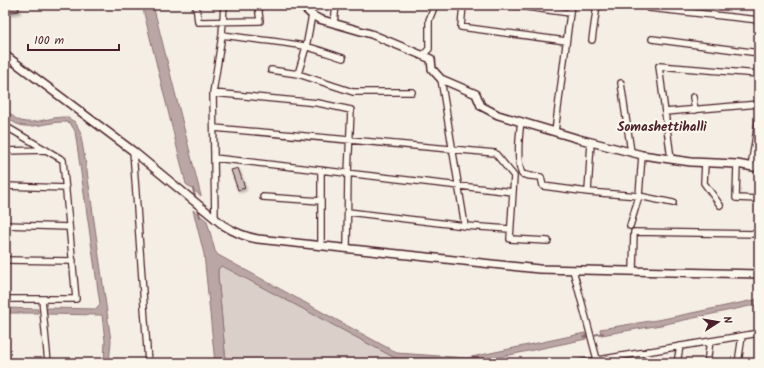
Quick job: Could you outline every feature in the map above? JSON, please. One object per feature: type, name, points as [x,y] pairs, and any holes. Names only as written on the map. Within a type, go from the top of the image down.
[{"type":"street","points":[[196,5],[198,22],[260,21],[258,5]]},
{"type":"street","points":[[215,219],[213,93],[222,35],[224,5]]},
{"type":"street","points":[[334,23],[336,5]]},
{"type":"street","points":[[422,56],[429,49],[429,20],[435,5]]},
{"type":"street","points":[[464,5],[460,27],[566,41]]},
{"type":"street","points":[[512,5],[570,13]]},
{"type":"street","points":[[554,132],[571,5]]},
{"type":"street","points":[[592,40],[597,5]]},
{"type":"street","points":[[303,6],[312,15],[371,34],[431,60],[432,69],[441,78],[476,94],[481,106],[498,115],[554,132],[642,155],[705,163],[737,164],[759,168]]},
{"type":"street","points":[[649,8],[759,20]]},
{"type":"street","points":[[298,74],[306,47],[312,15]]},
{"type":"street","points":[[222,35],[306,47],[343,58]]},
{"type":"street","points":[[652,40],[759,53]]},
{"type":"street","points":[[5,55],[133,151],[215,219],[232,231],[251,238],[539,269],[759,274]]},
{"type":"street","points":[[671,159],[660,66],[759,74]]},
{"type":"street","points":[[271,70],[298,74],[353,92],[412,92]]},
{"type":"street","points":[[441,78],[465,226]]},
{"type":"street","points":[[621,83],[631,152]]},
{"type":"street","points":[[213,93],[318,103],[351,110],[347,248]]},
{"type":"street","points":[[693,97],[696,110]]},
{"type":"street","points":[[666,112],[759,104]]},
{"type":"street","points":[[751,167],[759,116]]},
{"type":"street","points":[[520,122],[519,168],[522,174],[541,177],[542,186],[588,192],[639,196],[673,203]]},
{"type":"street","points":[[5,126],[63,160],[76,299],[5,299]]},
{"type":"street","points":[[214,128],[495,154],[514,176],[510,239],[548,241]]},
{"type":"street","points":[[588,192],[591,142]]},
{"type":"street","points":[[5,151],[46,150]]},
{"type":"street","points":[[133,151],[148,363]]},
{"type":"street","points":[[630,226],[639,196],[642,155]]},
{"type":"street","points":[[214,158],[513,192]]},
{"type":"street","points":[[705,163],[704,183],[720,204]]},
{"type":"street","points":[[737,164],[736,198],[759,199]]},
{"type":"street","points":[[321,170],[321,246]]},
{"type":"street","points":[[5,186],[66,188]]},
{"type":"street","points":[[263,197],[321,201]]},
{"type":"street","points":[[348,212],[465,226],[510,229]]},
{"type":"street","points":[[5,225],[69,227]]},
{"type":"street","points":[[632,271],[634,232],[759,234]]},
{"type":"street","points":[[5,260],[73,262]]},
{"type":"street","points":[[573,270],[597,362]]},
{"type":"street","points":[[42,299],[48,363]]},
{"type":"street","points":[[580,363],[597,362],[648,351],[759,333]]},
{"type":"street","points":[[738,363],[742,336]]},
{"type":"street","points":[[707,363],[710,341]]},
{"type":"street","points":[[677,363],[680,346]]},
{"type":"street","points":[[646,363],[648,351]]},
{"type":"shaded area","points":[[142,5],[153,5],[201,196],[186,184]]},
{"type":"shaded area","points":[[5,106],[11,115],[24,122],[66,117],[75,122],[80,131],[111,341],[109,363],[104,363],[105,341],[102,315],[46,314],[47,308],[97,309],[100,304],[75,131],[70,123],[66,122],[34,126],[19,125],[5,115]]},
{"type":"shaded area","points":[[193,210],[207,221],[215,251],[218,255],[397,353],[467,358],[585,333],[586,339],[471,363],[397,359],[222,266],[218,269],[218,276],[226,363],[215,363],[204,254]]},
{"type":"shaded area","points":[[220,266],[224,266],[397,359],[436,363],[226,363],[218,276],[218,269]]},
{"type":"shaded area","points":[[759,299],[759,304],[661,325],[601,335],[600,329],[663,319]]},
{"type":"shaded area","points":[[5,308],[38,309],[38,313],[5,313]]},
{"type":"building","points":[[5,5],[18,5],[19,11],[5,13]]},
{"type":"building","points":[[238,168],[245,188],[238,190],[231,170]]},
{"type":"waterway","points":[[193,189],[196,200]]},
{"type":"waterway","points":[[198,208],[200,217]]},
{"type":"waterway","points":[[584,337],[603,333]]},
{"type":"district","name":"Somashettihalli","points":[[662,126]]}]
